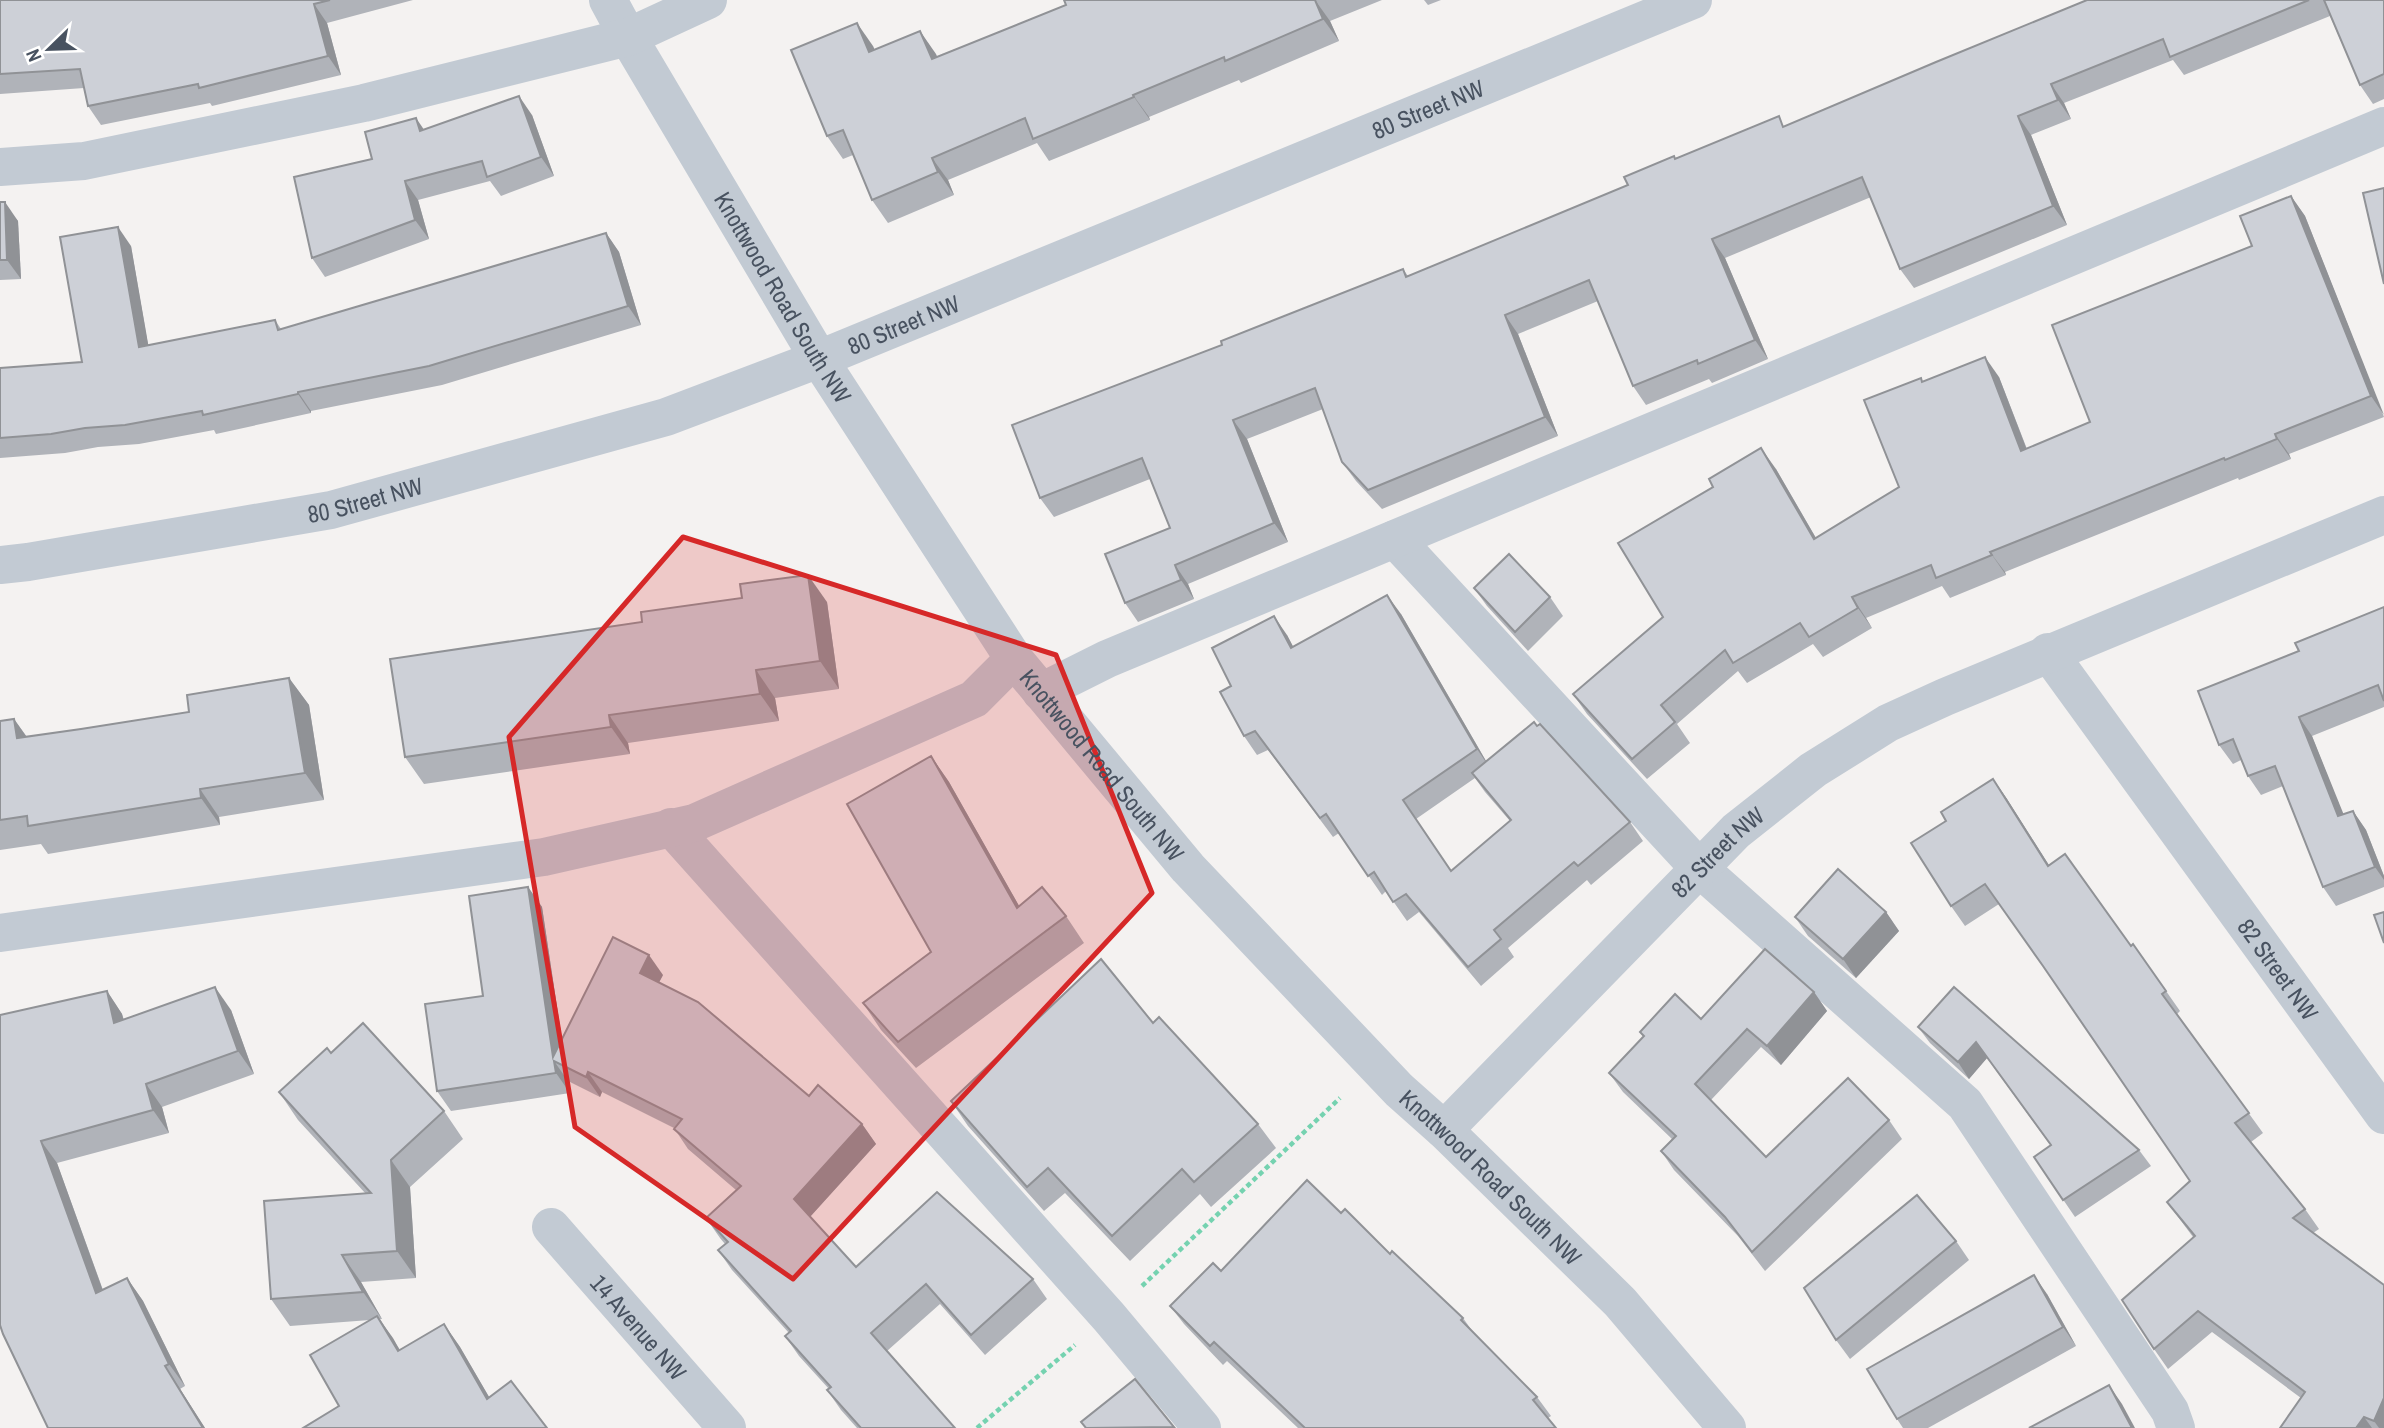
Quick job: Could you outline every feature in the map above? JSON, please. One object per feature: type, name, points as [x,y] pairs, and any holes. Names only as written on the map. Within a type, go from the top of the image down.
[{"type":"street","name":"Knottwood Road South NW","points":[[608,0],[819,359],[1014,659],[1188,868],[1399,1090],[1444,1130],[1620,1302],[1727,1428]]},
{"type":"street","points":[[0,167],[84,161],[350,106],[628,37],[708,0]]},
{"type":"street","name":"80 Street NW","points":[[0,565],[331,510],[666,418],[819,359],[1693,0]]},
{"type":"street","points":[[1041,692],[1107,659],[2384,126]]},
{"type":"street","name":"82 Street NW","points":[[1444,1130],[1699,867],[1736,831],[1812,770],[1877,729],[1945,696],[2384,515]]},
{"type":"street","points":[[1395,539],[1699,867],[1965,1104],[2162,1400],[2176,1428]]},
{"type":"street","name":"82 Street NW","points":[[2048,652],[2384,1115]]},
{"type":"street","points":[[0,933],[544,857],[694,822],[974,699],[1014,659]]},
{"type":"street","points":[[671,827],[1109,1317],[1202,1428]]},
{"type":"street","name":"14 Avenue NW","points":[[551,1227],[727,1428]]},
{"type":"path","points":[[976,1428],[1109,1317],[1340,1098]]},
{"type":"highlighted area","points":[[683,537],[1056,655],[1152,893],[793,1279],[575,1127],[509,737]]},
{"type":"building","points":[[0,0],[330,0],[314,4],[328,56],[199,88],[198,84],[88,106],[80,69],[0,74]]},
{"type":"building","points":[[1064,0],[1315,0],[1323,19],[1225,61],[1224,57],[1033,139],[1025,118],[932,158],[938,172],[872,200],[843,130],[827,136],[791,50],[857,23],[869,52],[920,31],[932,59],[1066,5]]},
{"type":"building","points":[[2087,0],[2309,0],[2170,57],[2163,39],[2051,84],[2058,100],[2018,116],[2053,206],[1900,269],[1862,177],[1712,239],[1755,340],[1698,364],[1697,360],[1633,386],[1589,280],[1505,315],[1545,417],[1368,490],[1342,462],[1315,388],[1233,420],[1274,523],[1175,565],[1181,580],[1125,603],[1105,554],[1170,528],[1142,458],[1040,498],[1012,425],[1222,345],[1221,341],[1403,269],[1406,277],[1628,185],[1624,177],[1674,156],[1675,159],[1779,116],[1783,127]]},
{"type":"building","points":[[2324,0],[2384,0],[2384,74],[2360,85]]},
{"type":"building","points":[[519,96],[541,157],[487,177],[482,161],[405,181],[415,220],[312,258],[294,177],[372,159],[365,132],[416,118],[420,131]]},
{"type":"building","points":[[2384,188],[2384,284],[2363,193]]},
{"type":"building","points":[[2291,196],[2371,396],[2275,434],[2277,439],[1990,552],[1992,555],[1936,578],[1931,565],[1852,597],[1858,608],[1809,637],[1800,623],[1733,663],[1725,650],[1661,705],[1675,722],[1632,759],[1573,694],[1663,617],[1618,543],[1713,487],[1709,479],[1761,448],[1814,539],[1899,487],[1864,400],[1921,378],[1922,382],[1985,357],[2021,451],[2090,422],[2052,325],[2252,246],[2240,216]]},
{"type":"building","points":[[0,202],[5,202],[7,260],[0,260]]},
{"type":"building","points":[[118,227],[139,347],[275,320],[278,330],[606,233],[628,306],[429,366],[298,392],[203,415],[202,411],[125,425],[0,438],[0,368],[82,362],[60,237]]},
{"type":"building","points":[[1509,554],[1550,597],[1515,632],[1474,588]]},
{"type":"building","points":[[808,575],[820,661],[756,670],[760,694],[609,715],[611,727],[405,757],[390,659],[642,622],[641,612],[742,598],[740,584]]},
{"type":"building","points":[[1387,595],[1477,749],[1403,800],[1451,871],[1511,820],[1472,773],[1534,722],[1537,726],[1540,724],[1630,822],[1578,866],[1574,862],[1494,930],[1501,939],[1468,967],[1406,894],[1393,902],[1374,872],[1368,876],[1326,814],[1320,818],[1255,731],[1244,736],[1220,692],[1231,686],[1212,648],[1274,616],[1291,648]]},
{"type":"building","points":[[2384,607],[2384,701],[2378,685],[2299,717],[2338,816],[2353,811],[2375,867],[2323,887],[2275,766],[2248,776],[2233,739],[2219,745],[2198,691],[2299,651],[2295,643]]},
{"type":"building","points":[[289,678],[305,773],[200,789],[201,798],[28,826],[27,816],[0,820],[0,721],[14,719],[17,738],[81,729],[189,712],[187,695]]},
{"type":"building","points":[[931,756],[1017,908],[1042,887],[1066,916],[898,1042],[863,1003],[931,952],[847,804]]},
{"type":"building","points":[[1993,779],[2048,866],[2065,854],[2166,991],[2162,994],[2249,1113],[2235,1123],[2305,1209],[2293,1218],[2384,1285],[2384,1398],[2374,1421],[2364,1417],[2356,1428],[2280,1428],[2305,1392],[2198,1311],[2154,1349],[2122,1300],[2195,1236],[2167,1202],[2190,1181],[1985,884],[1951,906],[1911,843],[1946,821],[1941,812]]},
{"type":"building","points":[[1838,869],[1886,912],[1843,959],[1795,917]]},
{"type":"building","points":[[528,887],[553,1057],[613,937],[649,955],[640,973],[698,1002],[809,1096],[818,1085],[862,1124],[794,1199],[856,1267],[937,1192],[1033,1279],[971,1335],[926,1284],[871,1333],[955,1428],[861,1428],[827,1390],[831,1387],[785,1336],[791,1331],[718,1250],[728,1242],[706,1218],[741,1186],[674,1129],[682,1119],[588,1072],[586,1077],[554,1061],[556,1073],[437,1091],[425,1004],[483,996],[469,896]]},
{"type":"building","points":[[2384,912],[2384,943],[2374,915]]},
{"type":"building","points":[[1765,949],[1814,992],[1767,1046],[1747,1029],[1695,1084],[1766,1157],[1848,1078],[1889,1120],[1752,1252],[1725,1217],[1661,1151],[1676,1136],[1609,1073],[1644,1036],[1640,1032],[1675,994],[1701,1019]]},
{"type":"building","points":[[1101,959],[1153,1023],[1159,1017],[1258,1124],[1194,1182],[1182,1169],[1112,1236],[1048,1168],[1027,1187],[951,1101]]},
{"type":"building","points":[[215,987],[238,1051],[146,1084],[153,1110],[41,1141],[96,1293],[127,1278],[169,1364],[165,1366],[203,1428],[48,1428],[0,1325],[0,1015],[107,991],[114,1023]]},
{"type":"building","points":[[1954,987],[2139,1150],[2063,1200],[2034,1157],[2051,1145],[1976,1042],[1958,1062],[1918,1027]]},
{"type":"building","points":[[363,1023],[444,1111],[391,1160],[397,1251],[342,1255],[363,1292],[271,1299],[264,1201],[371,1193],[279,1092],[327,1048],[331,1053]]},
{"type":"building","points":[[1307,1180],[1341,1213],[1345,1209],[1390,1254],[1392,1251],[1463,1318],[1461,1320],[1537,1397],[1533,1400],[1556,1428],[1305,1428],[1214,1342],[1210,1346],[1170,1306],[1213,1263],[1221,1271]]},
{"type":"building","points":[[1917,1195],[1956,1241],[1836,1340],[1804,1288]]},
{"type":"building","points":[[2034,1275],[2063,1327],[1897,1419],[1867,1369]]},
{"type":"building","points":[[377,1316],[398,1351],[444,1324],[487,1399],[511,1381],[547,1428],[303,1428],[339,1406],[310,1355]]},
{"type":"building","points":[[1135,1379],[1174,1427],[1086,1428],[1081,1422]]},
{"type":"building","points":[[2109,1385],[2132,1428],[2029,1428]]}]
